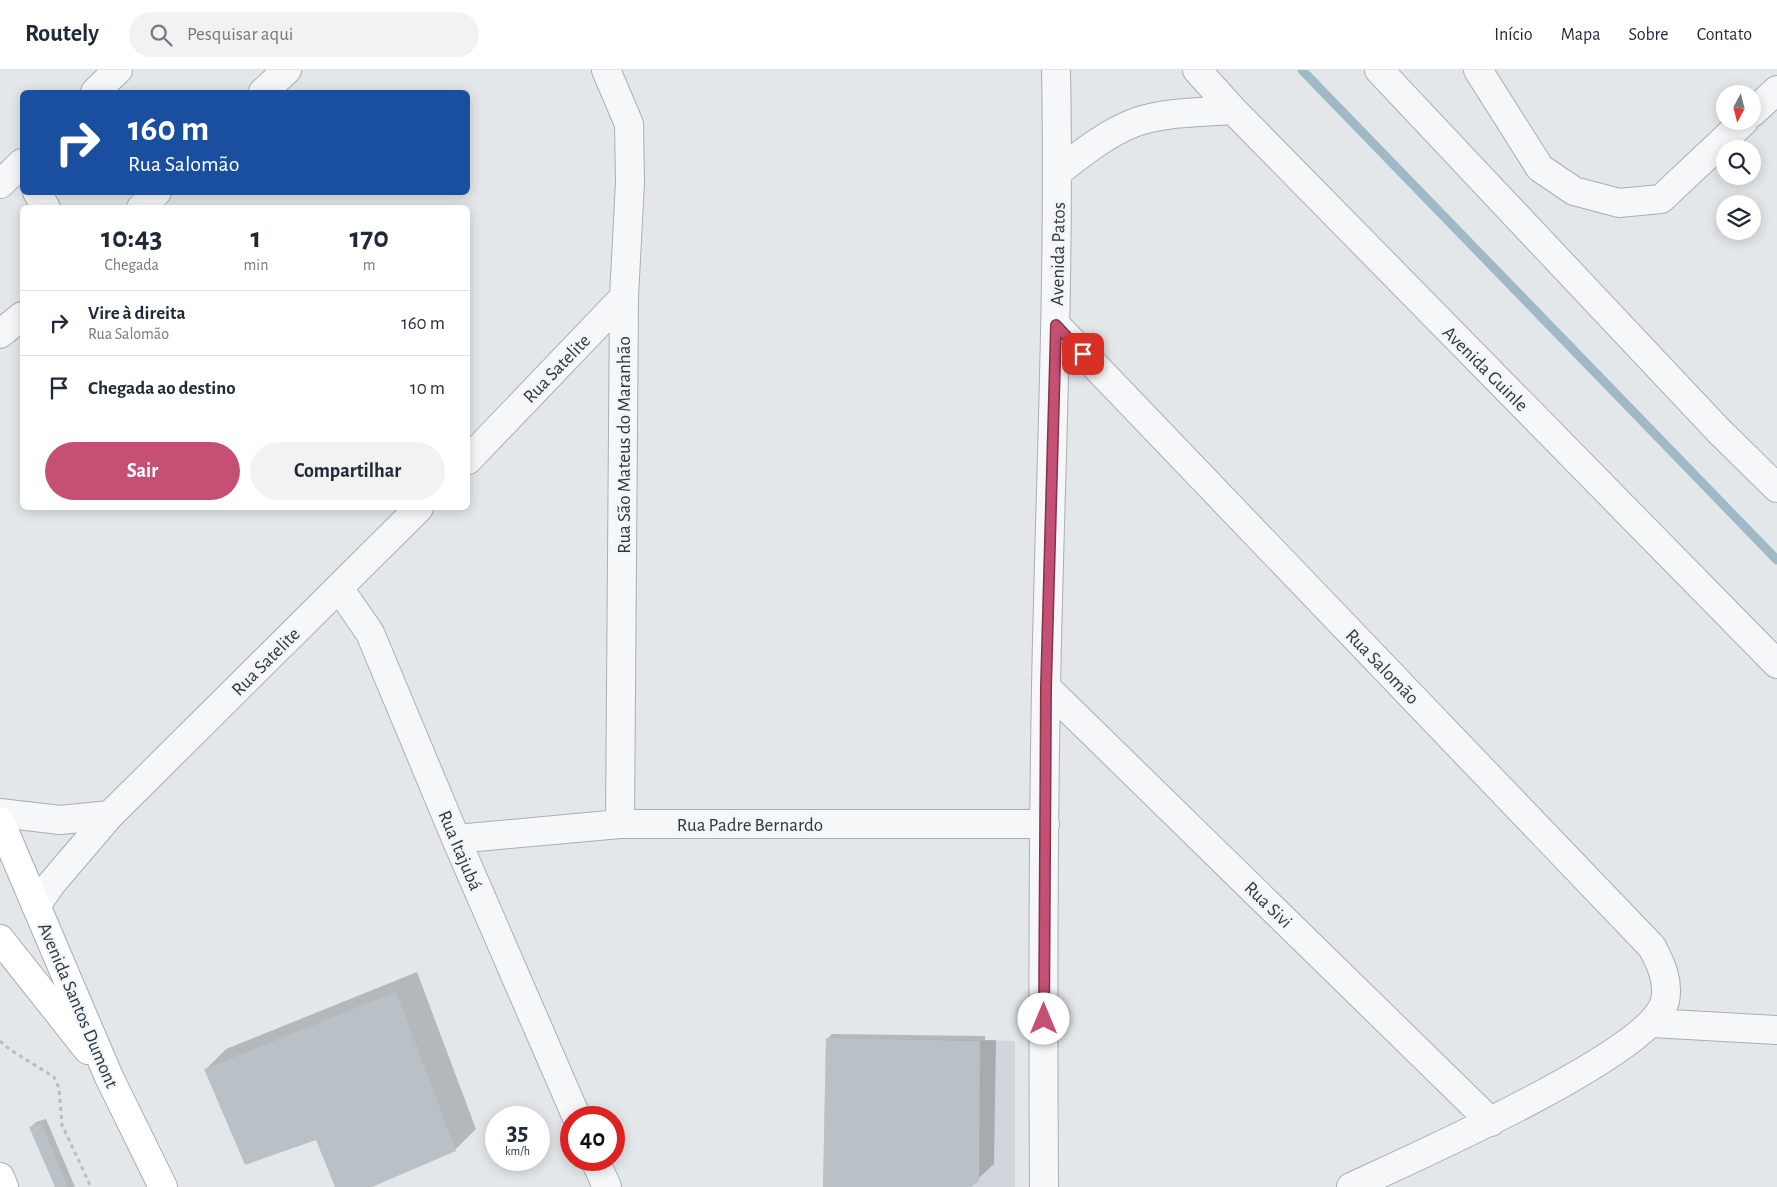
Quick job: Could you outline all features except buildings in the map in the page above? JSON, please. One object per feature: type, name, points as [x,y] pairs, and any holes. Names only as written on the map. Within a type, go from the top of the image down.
[{"type":"main road","name":"Avenida Santos Dumont","points":[[0,821],[109,1077],[163,1187]]},
{"type":"main road","points":[[0,939],[109,1077]]},
{"type":"main road","points":[[0,1177],[4,1187]]},
{"type":"street","points":[[97,90],[118,70]]},
{"type":"street","points":[[265,90],[287,70]]},
{"type":"street","name":"Rua São Mateus do Maranhão","points":[[606,70],[629,124],[630,182],[624,297],[620,824]]},
{"type":"street","name":"Avenida Patos","points":[[1044,1187],[1046,687],[1056,325],[1058,172],[1056,70]]},
{"type":"street","name":"Avenida Guinle","points":[[1197,70],[1232,110],[1777,664]]},
{"type":"street","points":[[1478,70],[1540,168],[1574,191],[1619,203],[1661,199],[1734,130]]},
{"type":"street","points":[[1380,71],[1719,431],[1777,488]]},
{"type":"street","points":[[1761,105],[1777,90]]},
{"type":"street","points":[[1058,172],[1095,143],[1137,122],[1184,113],[1232,110]]},
{"type":"street","points":[[0,184],[20,165]]},
{"type":"street","points":[[144,205],[154,195]]},
{"type":"street","name":"Rua Satelite","points":[[470,458],[624,297]]},
{"type":"street","points":[[0,334],[20,318]]},
{"type":"street","name":"Rua Salomão","points":[[1056,325],[1652,947],[1665,973],[1664,1001],[1652,1023]]},
{"type":"street","name":"Rua Satelite","points":[[36,906],[52,883],[110,815],[417,510]]},
{"type":"street","name":"Rua Itajubá","points":[[339,588],[370,633],[572,1106]]},
{"type":"street","name":"Rua Sivi","points":[[1046,687],[1491,1122]]},
{"type":"street","points":[[0,813],[60,820],[110,815]]},
{"type":"street","name":"Rua Padre Bernardo","points":[[456,838],[620,824],[1045,824]]},
{"type":"street","points":[[1351,1187],[1491,1122],[1620,1049],[1652,1023],[1777,1030]]},
{"type":"street","points":[[600,1171],[607,1187]]},
{"type":"path","points":[[0,1040],[9,1049],[54,1078],[59,1088],[62,1125],[91,1187]]},
{"type":"shaded area","points":[[826,1038],[1015,1041],[1015,1187],[823,1187]]},
{"type":"waterway","points":[[1302,70],[1777,560]]},
{"type":"route","points":[[1044,1019],[1046,687],[1056,325],[1083,354]]}]
